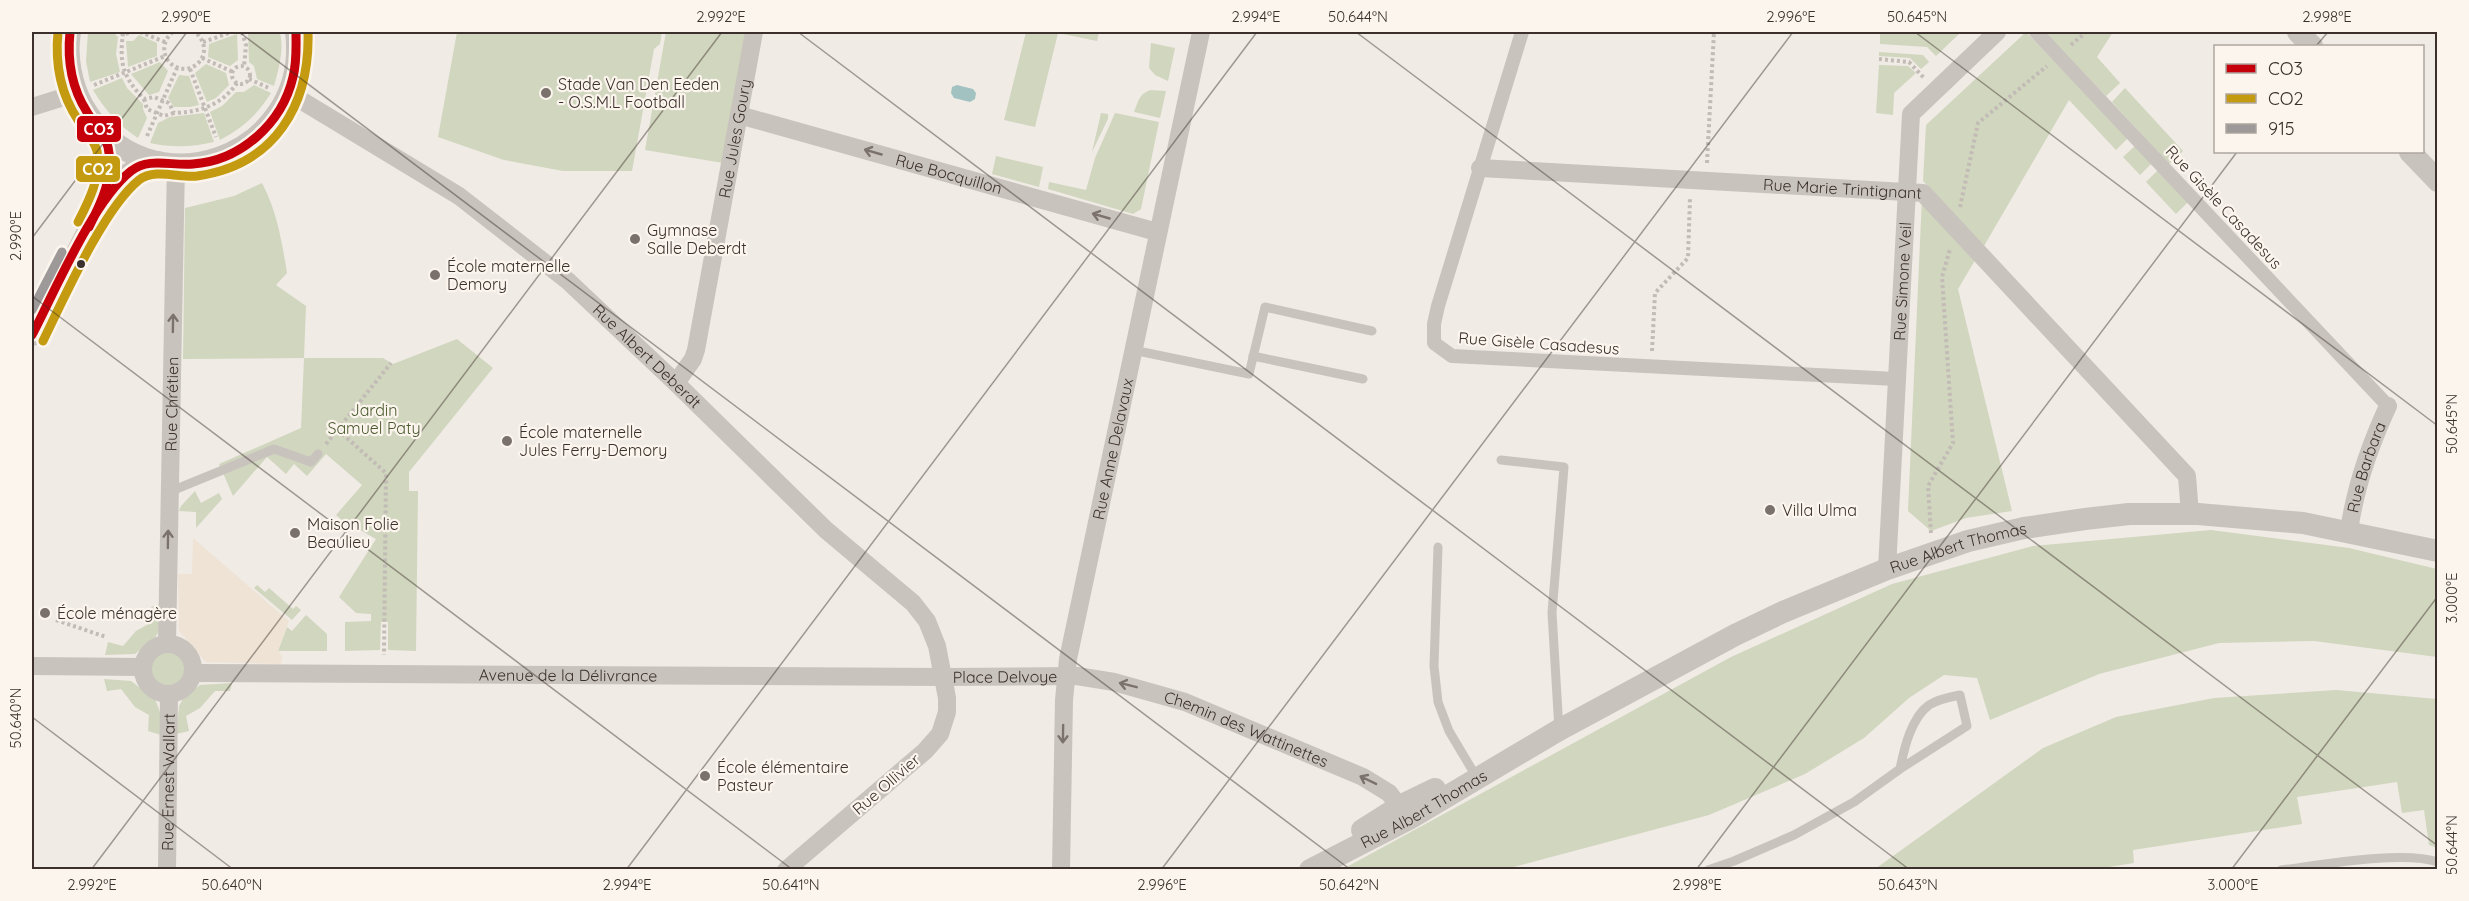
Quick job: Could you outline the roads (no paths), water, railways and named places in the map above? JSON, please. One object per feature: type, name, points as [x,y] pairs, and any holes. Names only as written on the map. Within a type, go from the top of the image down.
[{"type":"street","points":[[70,32],[69,60],[77,93],[107,142],[110,160],[97,212]]},
{"type":"street","points":[[32,335],[97,212],[128,173],[142,164],[209,162],[230,155],[249,144],[273,122],[290,93],[297,62],[296,32]]},
{"type":"street","name":"Rue Jules Goury","points":[[676,383],[693,359],[696,350],[754,32]]},
{"type":"street","name":"Rue Anne Delavaux","points":[[1061,870],[1065,676],[1201,32]]},
{"type":"street","name":"Rue Gisèle Casadesus","points":[[1522,32],[1438,306],[1434,324],[1434,343],[1452,356],[1896,379]]},
{"type":"street","name":"Rue Simone Veil","points":[[1887,569],[1911,114],[1997,32]]},
{"type":"street","name":"Rue Gisèle Casadesus","points":[[2036,32],[2388,406]]},
{"type":"street","points":[[2298,32],[2311,45]]},
{"type":"street","points":[[32,107],[77,93]]},
{"type":"street","name":"Rue Albert Deberdt","points":[[290,93],[474,207],[568,281],[826,530],[921,612],[937,646],[945,677]]},
{"type":"street","name":"Rue Bocquillon","points":[[739,115],[1157,232]]},
{"type":"street","points":[[101,130],[127,150],[167,163]]},
{"type":"street","points":[[2411,153],[2438,181]]},
{"type":"street","name":"Rue Chrétien","points":[[167,163],[169,492],[167,644]]},
{"type":"street","name":"Rue Marie Trintignant","points":[[1480,168],[1923,193],[2187,476],[2190,514]]},
{"type":"street","name":"Rue Barbara","points":[[2349,531],[2352,512],[2375,434],[2388,406]]},
{"type":"street","name":"Rue Albert Thomas","points":[[1318,865],[1405,813],[1519,754],[1735,635],[1783,612],[1887,569],[1985,536],[2064,522],[2129,514],[2190,514],[2280,520],[2349,531],[2438,551]]},
{"type":"street","points":[[167,644],[176,645],[189,656],[193,664],[193,673],[187,685],[182,690],[169,694],[153,690],[144,676],[143,667],[148,653],[160,645],[167,644]]},
{"type":"street","points":[[32,666],[143,667]]},
{"type":"street","name":"Avenue de la Délivrance","points":[[193,673],[945,677]]},
{"type":"street","name":"Place Delvoye","points":[[945,677],[1065,676]]},
{"type":"street","name":"Chemin des Wattinettes","points":[[1065,676],[1114,682],[1185,702],[1373,782],[1389,793],[1405,813]]},
{"type":"street","name":"Rue Ollivier","points":[[786,870],[940,734],[947,712],[945,677]]},
{"type":"street","name":"Rue Ernest Wallart","points":[[166,870],[169,694]]},
{"type":"lane","points":[[1133,350],[1249,374],[1265,307],[1371,331]]},
{"type":"lane","points":[[1253,356],[1363,379]]},
{"type":"lane","points":[[169,492],[274,449],[311,462],[318,454]]},
{"type":"lane","points":[[1501,460],[1564,467],[1552,613],[1559,730]]},
{"type":"lane","points":[[1438,547],[1434,666],[1438,702],[1449,731],[1476,776]]},
{"type":"lane","points":[[1708,870],[1794,835],[1854,802],[1967,726],[1960,695],[1941,699],[1928,706],[1915,724],[1904,751],[1900,769]]},
{"type":"lane","points":[[2281,870],[2375,859],[2425,858],[2438,862]]},
{"type":"water","points":[[957,85],[973,89],[976,93],[975,99],[970,102],[954,98],[951,93],[952,87]]},
{"type":"place","name":"Stade Van Den Eeden - O.S.M.L Football","points":[[546,93]]},
{"type":"place","name":"Gymnase Salle Deberdt","points":[[635,239]]},
{"type":"place","name":"École maternelle Demory","points":[[435,275]]},
{"type":"place","name":"École maternelle Jules Ferry-Demory","points":[[507,441]]},
{"type":"place","name":"Villa Ulma","points":[[1770,510]]},
{"type":"place","name":"Maison Folie Beaulieu","points":[[295,533]]},
{"type":"place","name":"École ménagère","points":[[45,613]]},
{"type":"place","name":"École élémentaire Pasteur","points":[[705,776]]},
{"type":"park label","name":"Jardin Samuel Paty","points":[[374,419]]}]
